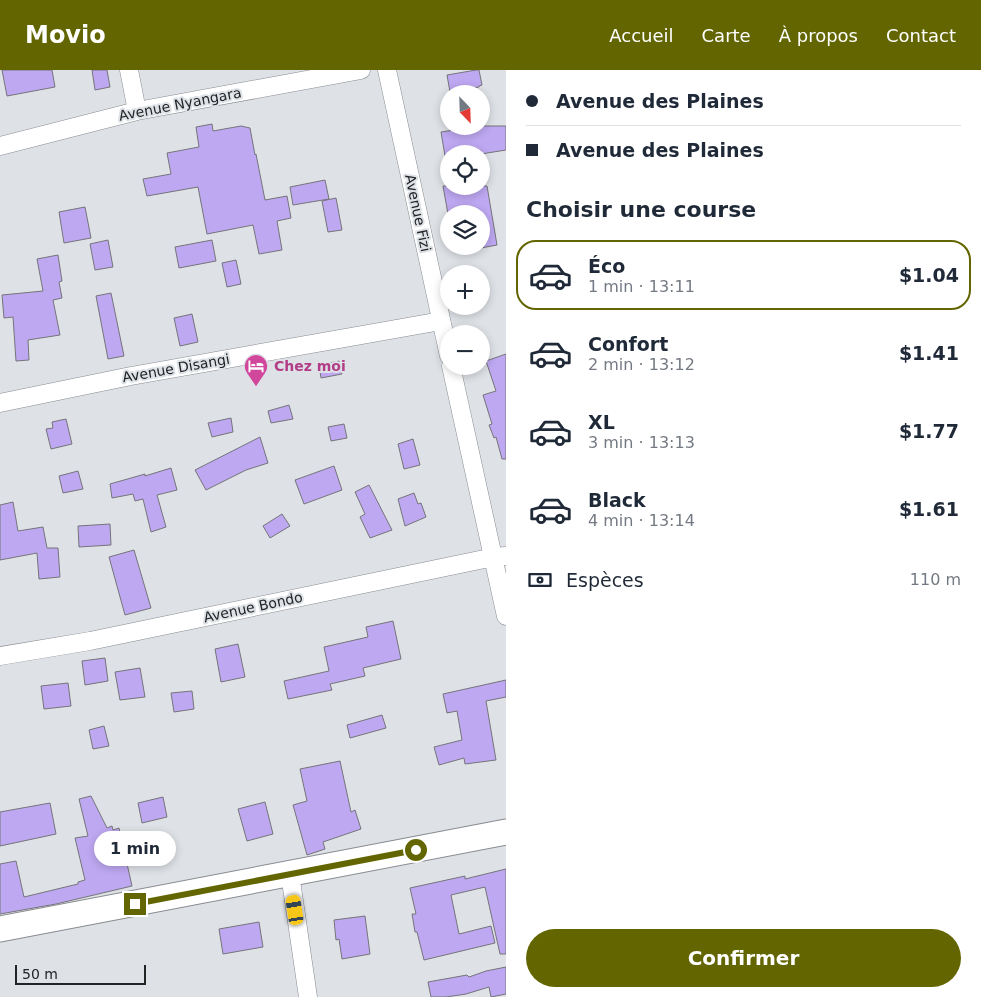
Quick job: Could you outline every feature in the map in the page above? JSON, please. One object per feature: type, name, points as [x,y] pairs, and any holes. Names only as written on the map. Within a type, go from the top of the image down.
[{"type":"street","points":[[129,70],[137,111]]},
{"type":"street","name":"Avenue Nyangara","points":[[0,146],[137,111],[361,70]]},
{"type":"street","name":"Avenue Fizi","points":[[387,70],[442,325]]},
{"type":"street","name":"Avenue Disangi","points":[[0,403],[131,376],[441,321]]},
{"type":"street","points":[[453,375],[500,557],[506,616]]},
{"type":"street","name":"Avenue Bondo","points":[[0,656],[90,641],[500,557]]},
{"type":"street","points":[[0,929],[506,832]]},
{"type":"street","points":[[290,874],[308,997]]},
{"type":"building","points":[[2,70],[52,70],[55,87],[7,96]]},
{"type":"building","points":[[92,70],[107,70],[110,87],[95,90]]},
{"type":"building","points":[[479,70],[482,85],[449,85],[447,75]]},
{"type":"building","points":[[212,124],[213,131],[241,126],[250,128],[265,200],[287,196],[291,218],[277,221],[282,250],[259,254],[253,225],[207,234],[198,187],[147,196],[143,179],[171,174],[167,153],[199,147],[196,127]]},
{"type":"building","points":[[490,126],[506,126],[506,150],[490,153],[490,145],[443,145],[442,135],[490,135]]},
{"type":"building","points":[[325,180],[329,199],[293,205],[290,187]]},
{"type":"building","points":[[445,195],[489,195],[497,245],[490,246],[490,205],[446,205]]},
{"type":"building","points":[[336,198],[342,230],[328,232],[322,201]]},
{"type":"building","points":[[85,207],[91,238],[64,243],[59,212]]},
{"type":"building","points":[[108,240],[113,267],[95,270],[90,244]]},
{"type":"building","points":[[212,240],[216,261],[179,268],[175,247]]},
{"type":"building","points":[[58,255],[62,281],[59,282],[62,298],[53,300],[60,335],[28,340],[29,360],[16,361],[13,317],[4,318],[2,295],[43,291],[37,259]]},
{"type":"building","points":[[236,260],[241,284],[227,287],[222,263]]},
{"type":"building","points":[[111,293],[124,356],[108,359],[96,296]]},
{"type":"building","points":[[192,314],[198,342],[180,346],[174,318]]},
{"type":"building","points":[[506,354],[506,459],[502,459],[496,437],[494,438],[489,425],[492,424],[483,395],[496,391],[490,373],[490,360]]},
{"type":"building","points":[[339,361],[342,374],[321,378],[319,365]]},
{"type":"building","points":[[289,405],[293,419],[271,423],[268,411]]},
{"type":"building","points":[[231,418],[233,432],[212,437],[208,423]]},
{"type":"building","points":[[66,419],[72,444],[51,449],[46,429],[53,428],[52,422]]},
{"type":"building","points":[[344,424],[347,438],[331,441],[328,427]]},
{"type":"building","points":[[260,437],[268,463],[246,470],[206,490],[195,470]]},
{"type":"building","points":[[413,439],[420,465],[404,469],[398,444]]},
{"type":"building","points":[[334,466],[342,490],[304,504],[295,480]]},
{"type":"building","points":[[171,468],[177,490],[157,495],[166,527],[151,532],[143,499],[135,501],[133,494],[112,498],[110,484]]},
{"type":"building","points":[[78,471],[83,489],[63,493],[59,476]]},
{"type":"building","points":[[369,485],[392,530],[370,538],[360,517],[365,514],[355,492]]},
{"type":"building","points":[[414,493],[418,504],[421,503],[426,517],[405,526],[398,499]]},
{"type":"building","points":[[13,502],[18,531],[43,527],[47,548],[58,548],[60,577],[39,579],[37,553],[0,560],[0,505]]},
{"type":"building","points":[[282,514],[290,526],[270,538],[263,526]]},
{"type":"building","points":[[110,524],[111,545],[79,547],[78,526]]},
{"type":"building","points":[[134,550],[151,608],[125,615],[109,557]]},
{"type":"building","points":[[393,621],[401,659],[363,668],[365,676],[330,684],[332,690],[288,699],[284,681],[329,671],[324,647],[368,637],[366,627]]},
{"type":"building","points":[[238,644],[245,677],[221,682],[215,649]]},
{"type":"building","points":[[105,658],[108,681],[85,685],[82,661]]},
{"type":"building","points":[[140,668],[145,697],[120,700],[115,672]]},
{"type":"building","points":[[506,680],[506,697],[486,701],[496,760],[465,764],[464,758],[439,765],[434,747],[462,740],[457,711],[447,713],[443,694]]},
{"type":"building","points":[[68,683],[71,706],[44,709],[41,686]]},
{"type":"building","points":[[192,691],[194,709],[174,712],[171,693]]},
{"type":"building","points":[[382,715],[386,728],[350,738],[347,725]]},
{"type":"building","points":[[104,726],[109,746],[93,749],[89,730]]},
{"type":"building","points":[[340,761],[351,812],[355,810],[361,829],[323,842],[325,849],[307,855],[293,805],[307,801],[300,769]]},
{"type":"building","points":[[91,796],[107,828],[112,826],[113,830],[119,828],[132,886],[56,904],[0,914],[0,864],[16,861],[24,897],[78,884],[78,882],[85,880],[75,838],[88,836],[79,799]]},
{"type":"building","points":[[163,797],[167,817],[142,823],[138,803]]},
{"type":"building","points":[[265,802],[273,834],[247,841],[238,809]]},
{"type":"building","points":[[50,803],[56,834],[0,846],[0,812]]},
{"type":"building","points":[[506,869],[506,954],[500,954],[485,887],[451,895],[459,934],[491,926],[495,943],[424,960],[417,932],[415,932],[412,914],[416,914],[410,888],[465,876],[465,879]]},
{"type":"building","points":[[365,916],[370,954],[342,959],[339,939],[336,940],[334,920]]},
{"type":"building","points":[[259,922],[263,947],[223,954],[219,929]]},
{"type":"building","points":[[506,967],[506,994],[491,997],[489,987],[466,994],[431,997],[428,982],[467,975],[469,977]]},
{"type":"place","name":"Chez moi","points":[[256,387]]},
{"type":"route","points":[[135,904],[416,850]]}]
